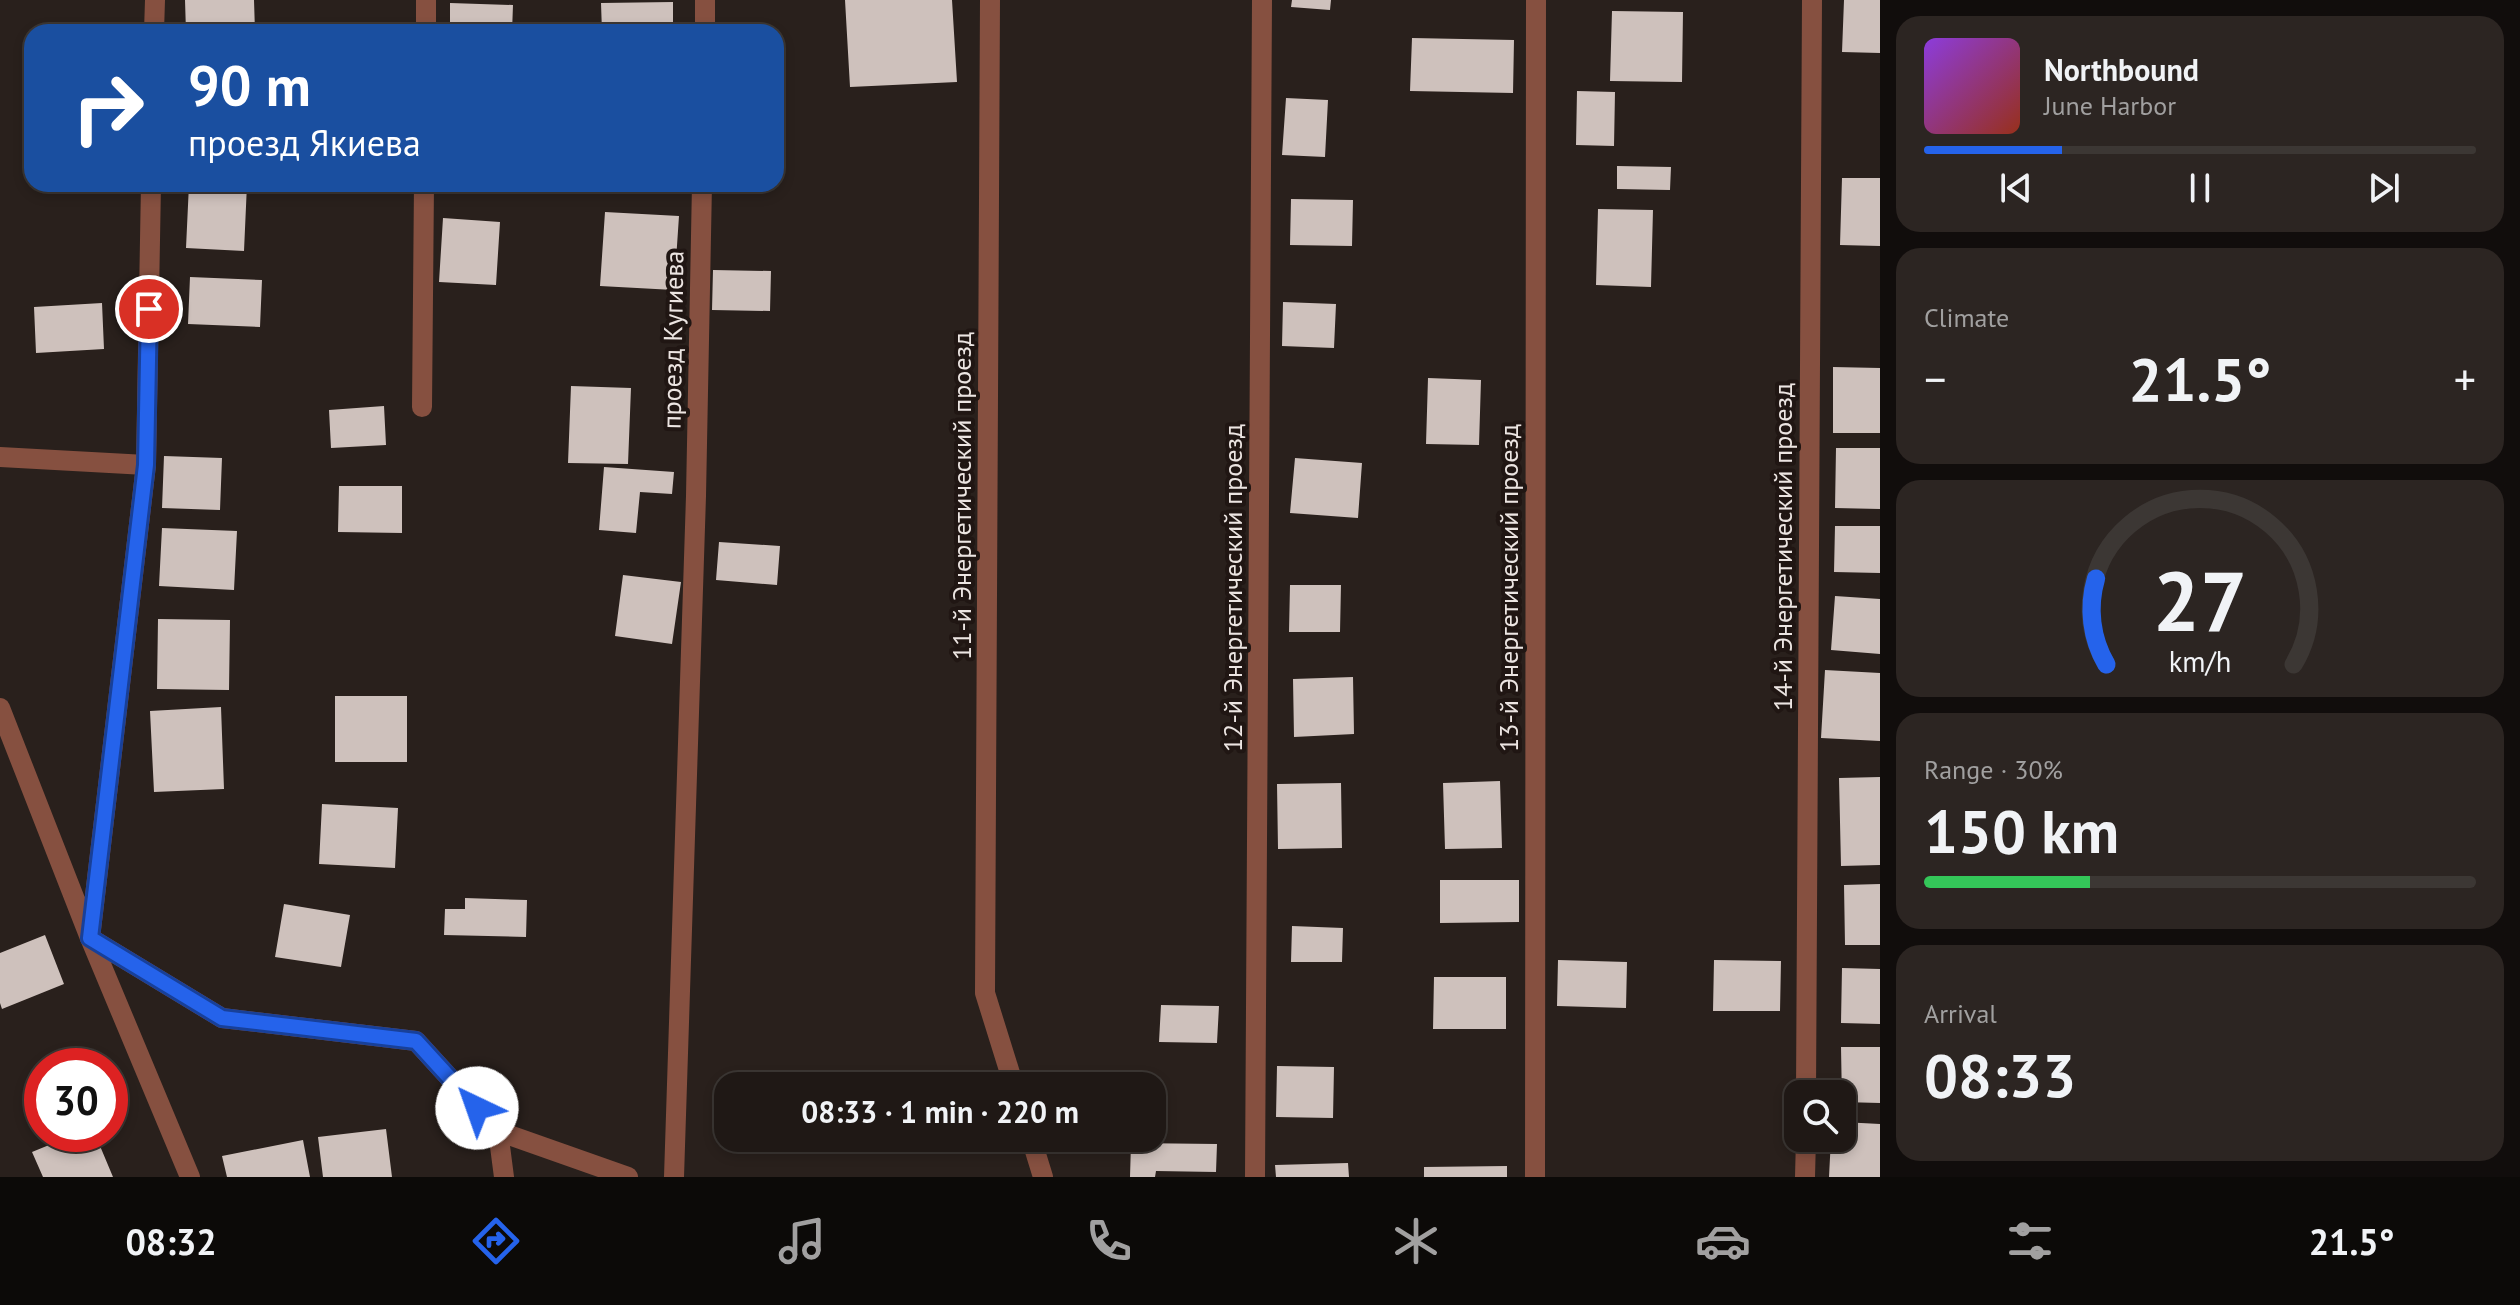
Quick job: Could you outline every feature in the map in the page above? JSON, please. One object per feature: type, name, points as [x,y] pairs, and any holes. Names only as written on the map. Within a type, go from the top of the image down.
[{"type":"street","points":[[154,24],[155,0]]},
{"type":"street","points":[[426,0],[426,24]]},
{"type":"street","points":[[705,0],[705,24]]},
{"type":"street","name":"11-й Энергетический проезд","points":[[990,0],[985,993],[1010,1072]]},
{"type":"street","name":"12-й Энергетический проезд","points":[[1255,1177],[1262,0]]},
{"type":"street","name":"13-й Энергетический проезд","points":[[1535,1177],[1536,0]]},
{"type":"street","name":"14-й Энергетический проезд","points":[[1806,1080],[1812,0]]},
{"type":"street","points":[[90,938],[146,465],[151,192]]},
{"type":"street","points":[[422,407],[424,192]]},
{"type":"street","name":"проезд Кугиева","points":[[674,1177],[696,496],[702,192]]},
{"type":"street","points":[[0,457],[146,465]]},
{"type":"street","points":[[0,708],[90,938],[190,1177]]},
{"type":"street","points":[[90,938],[222,1018],[416,1041],[498,1131],[628,1177]]},
{"type":"street","points":[[498,1131],[504,1177]]},
{"type":"street","points":[[1035,1152],[1043,1177]]},
{"type":"street","points":[[1805,1177],[1806,1152]]},
{"type":"building","points":[[185,0],[254,0],[255,24],[186,24]]},
{"type":"building","points":[[845,0],[952,0],[957,82],[850,87]]},
{"type":"building","points":[[1292,0],[1331,0],[1330,10],[1291,7]]},
{"type":"building","points":[[1844,0],[1880,0],[1880,53],[1842,52]]},
{"type":"building","points":[[673,2],[673,24],[602,24],[601,3]]},
{"type":"building","points":[[450,3],[513,5],[512,24],[450,24]]},
{"type":"building","points":[[1612,11],[1683,12],[1682,82],[1610,81]]},
{"type":"building","points":[[1412,38],[1514,40],[1513,93],[1410,91]]},
{"type":"building","points":[[1577,91],[1615,92],[1614,146],[1576,145]]},
{"type":"building","points":[[1286,98],[1328,100],[1325,157],[1282,155]]},
{"type":"building","points":[[1617,166],[1671,167],[1670,190],[1617,189]]},
{"type":"building","points":[[1842,178],[1880,178],[1880,246],[1840,245]]},
{"type":"building","points":[[189,192],[247,192],[244,251],[186,248]]},
{"type":"building","points":[[1291,199],[1353,200],[1352,246],[1290,245]]},
{"type":"building","points":[[1598,209],[1653,210],[1651,287],[1596,285]]},
{"type":"building","points":[[605,212],[679,216],[674,290],[600,286]]},
{"type":"building","points":[[443,218],[500,222],[496,285],[439,282]]},
{"type":"building","points":[[713,270],[771,271],[770,311],[712,310]]},
{"type":"building","points":[[190,277],[262,280],[260,327],[188,324]]},
{"type":"building","points":[[1283,302],[1336,304],[1334,348],[1282,346]]},
{"type":"building","points":[[102,303],[104,349],[36,353],[34,307]]},
{"type":"building","points":[[1833,367],[1880,368],[1880,433],[1833,433]]},
{"type":"building","points":[[1428,378],[1481,380],[1479,445],[1426,444]]},
{"type":"building","points":[[571,386],[631,388],[628,464],[568,463]]},
{"type":"building","points":[[384,406],[386,445],[331,448],[329,410]]},
{"type":"building","points":[[1836,448],[1880,448],[1880,509],[1835,508]]},
{"type":"building","points":[[164,456],[222,458],[220,510],[162,508]]},
{"type":"building","points":[[1295,458],[1362,463],[1358,518],[1290,513]]},
{"type":"building","points":[[604,467],[674,472],[672,494],[640,492],[636,533],[599,530]]},
{"type":"building","points":[[339,486],[402,486],[402,533],[338,532]]},
{"type":"building","points":[[1835,526],[1880,526],[1880,573],[1834,572]]},
{"type":"building","points":[[162,528],[237,531],[234,590],[159,586]]},
{"type":"building","points":[[719,542],[780,546],[777,585],[716,580]]},
{"type":"building","points":[[623,575],[681,582],[672,644],[615,636]]},
{"type":"building","points":[[1290,585],[1341,585],[1340,632],[1289,632]]},
{"type":"building","points":[[1835,596],[1880,599],[1880,654],[1831,650]]},
{"type":"building","points":[[158,619],[230,620],[229,690],[157,689]]},
{"type":"building","points":[[1825,670],[1880,673],[1880,741],[1821,738]]},
{"type":"building","points":[[1353,677],[1354,734],[1294,737],[1293,679]]},
{"type":"building","points":[[335,696],[407,696],[407,762],[335,762]]},
{"type":"building","points":[[221,707],[224,789],[154,792],[150,711]]},
{"type":"building","points":[[1880,777],[1880,865],[1841,866],[1839,778]]},
{"type":"building","points":[[1500,781],[1502,848],[1445,849],[1443,783]]},
{"type":"building","points":[[1341,783],[1342,848],[1278,849],[1277,784]]},
{"type":"building","points":[[322,804],[398,808],[395,868],[319,864]]},
{"type":"building","points":[[1440,880],[1519,880],[1519,922],[1440,923]]},
{"type":"building","points":[[1880,884],[1880,945],[1845,945],[1844,885]]},
{"type":"building","points":[[465,898],[527,900],[526,937],[444,935],[445,909],[465,909]]},
{"type":"building","points":[[284,904],[350,915],[341,967],[275,957]]},
{"type":"building","points":[[1292,926],[1343,928],[1342,962],[1291,962]]},
{"type":"building","points":[[45,935],[64,984],[2,1009],[0,953]]},
{"type":"building","points":[[1558,960],[1627,962],[1626,1008],[1557,1006]]},
{"type":"building","points":[[1714,960],[1781,961],[1780,1011],[1713,1011]]},
{"type":"building","points":[[1842,968],[1880,969],[1880,1024],[1841,1023]]},
{"type":"building","points":[[1434,977],[1506,977],[1506,1029],[1433,1029]]},
{"type":"building","points":[[1161,1005],[1219,1006],[1217,1043],[1159,1042]]},
{"type":"building","points":[[1841,1047],[1880,1047],[1880,1103],[1856,1102],[1856,1080],[1842,1080]]},
{"type":"building","points":[[1277,1066],[1334,1067],[1333,1118],[1276,1117]]},
{"type":"building","points":[[1856,1123],[1880,1124],[1880,1177],[1829,1177],[1830,1152],[1856,1152]]},
{"type":"building","points":[[386,1129],[392,1177],[323,1177],[318,1137]]},
{"type":"building","points":[[303,1140],[310,1177],[227,1177],[222,1156]]},
{"type":"building","points":[[1166,1143],[1217,1144],[1216,1172],[1156,1171],[1155,1177],[1130,1177],[1131,1152],[1166,1152]]},
{"type":"building","points":[[32,1152],[103,1152],[113,1177],[43,1177]]},
{"type":"building","points":[[1348,1163],[1349,1177],[1276,1177],[1275,1165]]},
{"type":"building","points":[[1507,1166],[1507,1177],[1424,1177],[1424,1167]]},
{"type":"route","points":[[149,309],[146,465],[90,938],[222,1018],[416,1041],[477,1108]]}]
